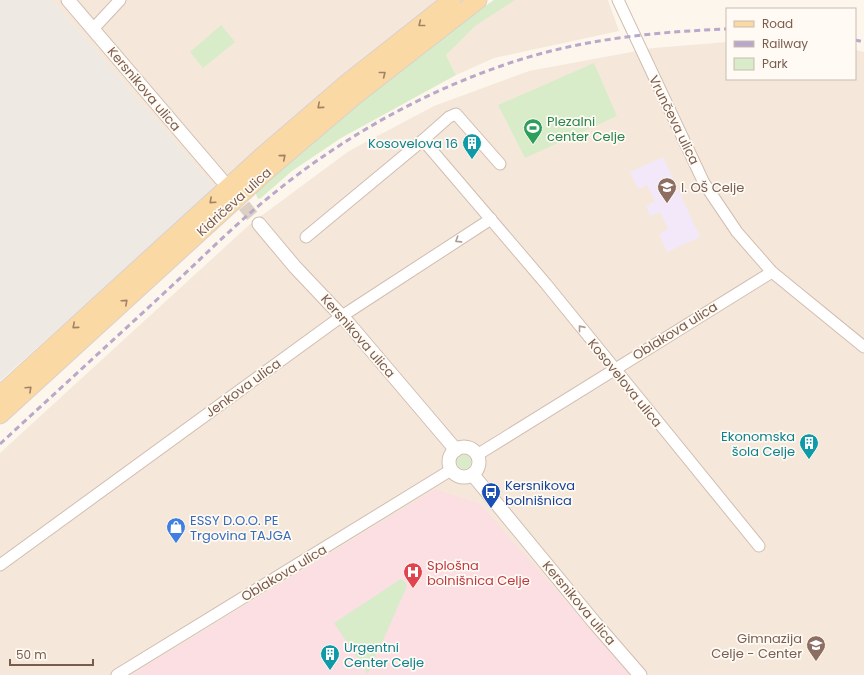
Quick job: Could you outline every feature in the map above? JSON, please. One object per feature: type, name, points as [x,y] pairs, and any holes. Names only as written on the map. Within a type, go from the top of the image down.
[{"type":"main road","name":"Kidričeva ulica","points":[[0,395],[261,157],[347,83],[452,0]]},
{"type":"main road","name":"Kidričeva ulica","points":[[0,415],[270,168],[356,95],[478,0]]},
{"type":"street","name":"Kersnikova ulica","points":[[68,0],[221,179]]},
{"type":"street","points":[[93,29],[120,0]]},
{"type":"street","name":"Vrunčeva ulica","points":[[618,0],[704,182],[737,232],[772,272],[864,347]]},
{"type":"street","points":[[306,236],[449,117],[456,114],[500,164]]},
{"type":"street","name":"Kosovelova ulica","points":[[423,140],[491,219],[759,546]]},
{"type":"street","name":"Jenkova ulica","points":[[0,565],[342,316],[491,219]]},
{"type":"street","name":"Kersnikova ulica","points":[[259,224],[295,267],[342,316],[456,450]]},
{"type":"street","name":"Oblakova ulica","points":[[477,455],[772,272]]},
{"type":"street","points":[[465,448],[470,449],[477,455],[479,463],[473,475],[461,477],[451,470],[450,457],[456,450],[465,448]]},
{"type":"street","name":"Oblakova ulica","points":[[117,675],[451,470]]},
{"type":"street","name":"Kersnikova ulica","points":[[473,475],[594,622],[640,675]]},
{"type":"shaded area","points":[[0,0],[52,0],[215,188],[0,381]]},
{"type":"shaded area","points":[[52,0],[437,0],[257,149],[215,188]]},
{"type":"shaded area","points":[[494,0],[608,0],[619,31],[494,58],[456,75],[446,55]]},
{"type":"shaded area","points":[[726,42],[726,80],[856,80],[856,50],[864,52],[864,675],[0,675],[0,453],[249,225],[349,151],[434,106],[529,71],[653,48]]},
{"type":"shaded area","name":"I. OŠ Celje","points":[[663,157],[700,237],[667,252],[659,234],[668,229],[660,212],[650,216],[646,206],[655,201],[647,185],[638,189],[630,172]]},
{"type":"shaded area","name":"Splošna bolnišnica Celje","points":[[435,489],[480,504],[631,675],[131,675]]},
{"type":"green space","points":[[494,0],[515,0],[475,26],[446,55],[456,75],[341,138],[292,171],[258,199],[255,192],[308,144],[436,39]]},
{"type":"green space","points":[[221,25],[235,42],[203,68],[190,52]]},
{"type":"green space","points":[[594,63],[617,116],[525,158],[498,105]]},
{"type":"green space","points":[[461,455],[467,455],[471,459],[471,465],[467,469],[461,469],[457,465],[457,459]]},
{"type":"green space","points":[[401,579],[407,586],[368,674],[334,623]]},
{"type":"tunnel","points":[[232,191],[259,224]]},
{"type":"railway","points":[[0,444],[254,209],[322,157],[379,122],[409,105],[439,91],[501,66],[529,57],[585,44],[641,35],[726,29]]},
{"type":"railway","points":[[856,40],[864,42]]},
{"type":"place","name":"Plezalni center Celje","points":[[533,145]]},
{"type":"place","name":"Kosovelova 16","points":[[472,160]]},
{"type":"place","name":"I. OŠ Celje","points":[[667,204]]},
{"type":"place","name":"Ekonomska šola Celje","points":[[809,460]]},
{"type":"place","name":"Kersnikova bolnišnica","points":[[491,509]]},
{"type":"place","name":"ESSY D.O.O. PE Trgovina TAJGA","points":[[176,544]]},
{"type":"place","name":"Splošna bolnišnica Celje","points":[[413,589]]},
{"type":"place","name":"Gimnazija Celje - Center","points":[[816,662]]},
{"type":"place","name":"Urgentni Center Celje","points":[[330,671]]}]
